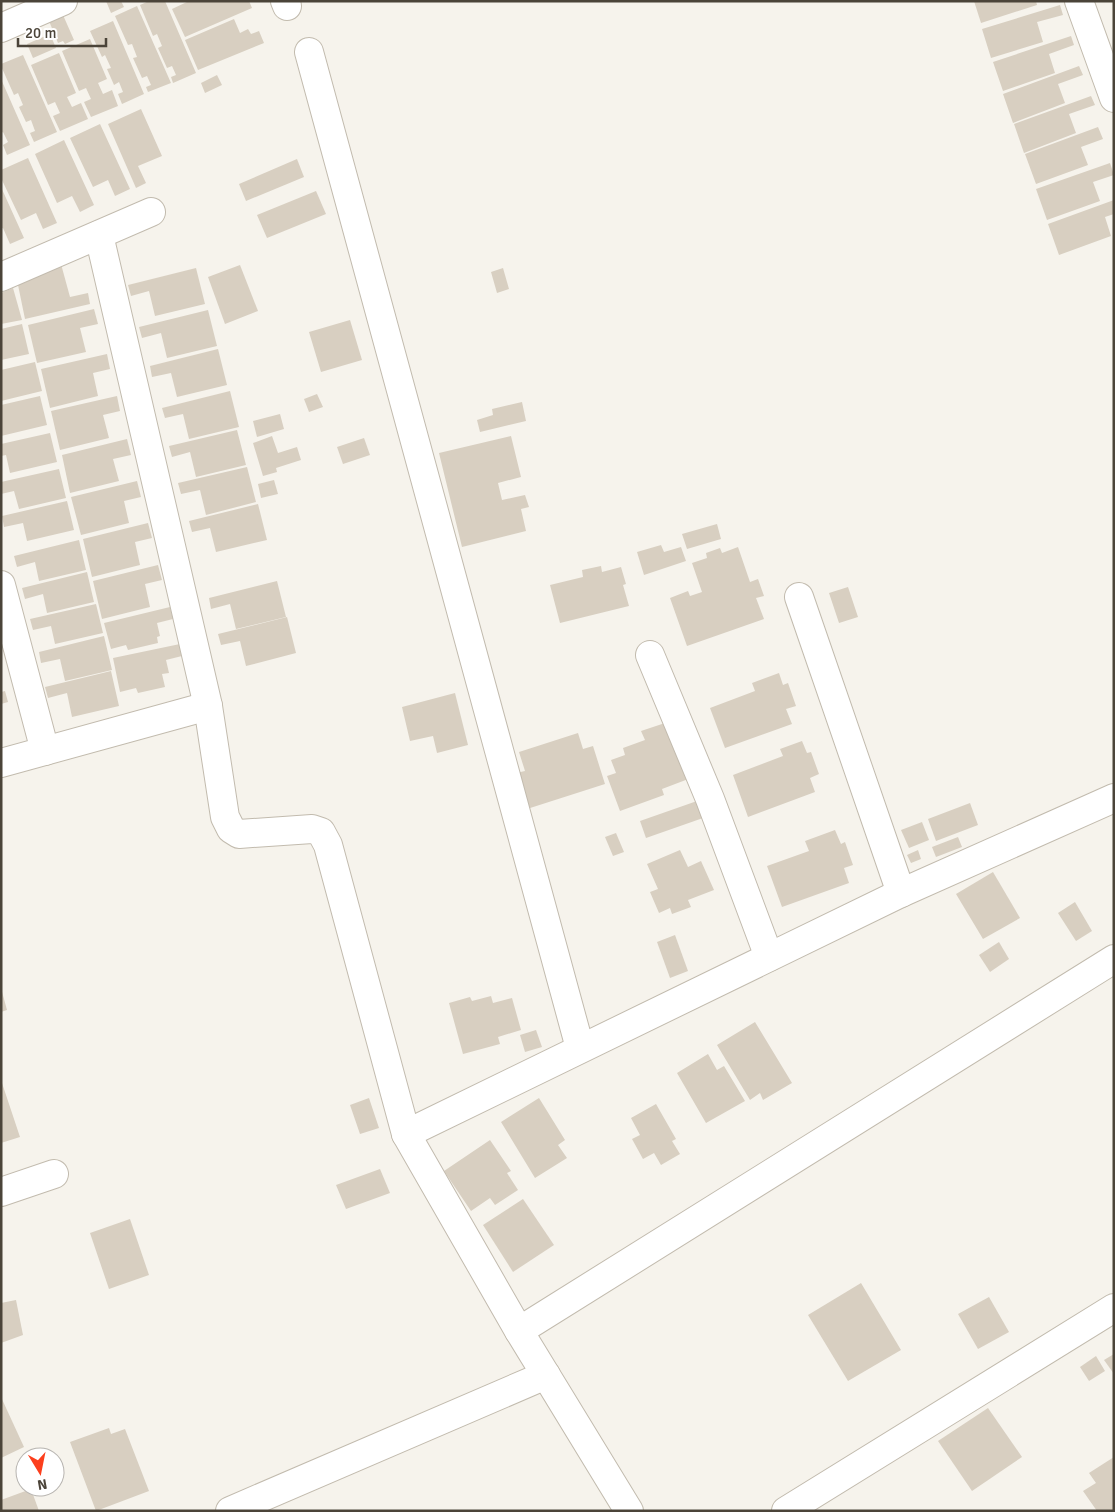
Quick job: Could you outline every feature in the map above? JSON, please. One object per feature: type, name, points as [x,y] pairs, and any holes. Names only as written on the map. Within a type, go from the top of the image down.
[{"type":"street","points":[[1,28],[62,1]]},
{"type":"street","points":[[1079,1],[1114,98]]},
{"type":"street","points":[[309,52],[580,1048]]},
{"type":"street","points":[[1,277],[151,212]]},
{"type":"street","points":[[99,235],[208,706],[225,817],[231,829],[239,834],[312,829],[321,832],[328,846],[406,1134],[519,1331],[629,1511]]},
{"type":"street","points":[[1,585],[45,751]]},
{"type":"street","points":[[799,597],[901,893]]},
{"type":"street","points":[[650,655],[710,799],[769,957]]},
{"type":"street","points":[[1,763],[208,706]]},
{"type":"street","points":[[406,1134],[901,893],[1114,798]]},
{"type":"street","points":[[519,1331],[1114,959]]},
{"type":"street","points":[[1,1192],[54,1174]]},
{"type":"street","points":[[786,1511],[1114,1308]]},
{"type":"street","points":[[230,1511],[546,1375]]},
{"type":"building","points":[[106,1],[121,1],[124,7],[111,13]]},
{"type":"building","points":[[149,1],[165,1],[196,73],[173,83],[171,77],[176,75],[172,66],[167,68],[158,48],[162,46],[157,34],[153,36],[140,5]]},
{"type":"building","points":[[189,1],[249,1],[252,8],[185,37],[172,9]]},
{"type":"building","points":[[974,1],[1036,1],[1037,5],[981,23]]},
{"type":"building","points":[[1060,5],[1063,15],[1037,22],[1043,42],[991,58],[982,29]]},
{"type":"building","points":[[137,6],[171,83],[148,92],[146,87],[151,85],[147,76],[142,78],[133,58],[137,57],[132,44],[128,45],[115,16]]},
{"type":"building","points":[[63,15],[74,40],[65,44],[63,41],[58,43],[49,21]]},
{"type":"building","points":[[234,19],[240,33],[248,29],[251,34],[259,31],[264,43],[198,70],[185,40]]},
{"type":"building","points":[[113,21],[144,94],[122,104],[118,94],[123,92],[119,82],[114,85],[107,69],[111,68],[105,55],[102,57],[90,31]]},
{"type":"building","points":[[50,34],[56,48],[33,58],[27,44]]},
{"type":"building","points":[[1071,36],[1074,45],[1049,54],[1055,73],[1003,91],[993,62]]},
{"type":"building","points":[[90,39],[107,79],[98,83],[103,94],[112,90],[118,106],[91,117],[84,102],[91,99],[86,88],[79,91],[62,51]]},
{"type":"building","points":[[59,53],[76,93],[67,97],[72,107],[81,103],[88,119],[60,131],[53,116],[60,113],[55,102],[48,105],[31,65]]},
{"type":"building","points":[[23,55],[57,132],[34,142],[30,133],[35,131],[31,120],[26,122],[19,107],[23,105],[18,93],[14,95],[1,66],[1,64]]},
{"type":"building","points":[[1079,66],[1083,75],[1058,84],[1065,103],[1013,123],[1003,94]]},
{"type":"building","points":[[217,75],[222,85],[205,93],[201,83]]},
{"type":"building","points":[[1,79],[30,145],[7,155],[3,145],[8,142],[3,132],[1,133]]},
{"type":"building","points":[[1091,96],[1095,105],[1069,114],[1076,133],[1024,153],[1014,124]]},
{"type":"building","points":[[141,109],[162,156],[138,166],[146,183],[136,188],[108,124]]},
{"type":"building","points":[[100,124],[130,189],[115,196],[108,180],[93,187],[70,138]]},
{"type":"building","points":[[1098,127],[1103,139],[1081,147],[1088,165],[1036,184],[1025,154]]},
{"type":"building","points":[[64,140],[94,205],[80,212],[72,196],[57,203],[35,154]]},
{"type":"building","points":[[28,158],[57,223],[43,229],[36,213],[21,220],[1,178],[1,170]]},
{"type":"building","points":[[297,159],[304,177],[246,201],[239,184]]},
{"type":"building","points":[[1110,163],[1114,175],[1093,182],[1100,201],[1047,220],[1036,189]]},
{"type":"building","points":[[1,187],[24,238],[10,244],[3,228],[1,229]]},
{"type":"building","points":[[316,191],[326,214],[267,238],[257,215]]},
{"type":"building","points":[[1114,200],[1114,214],[1105,217],[1111,236],[1059,255],[1048,224]]},
{"type":"building","points":[[61,264],[70,297],[88,293],[90,304],[25,319],[18,285]]},
{"type":"building","points":[[240,265],[258,311],[225,324],[208,277]]},
{"type":"building","points":[[196,268],[205,304],[155,316],[149,291],[131,296],[128,285]]},
{"type":"building","points":[[503,268],[509,289],[497,293],[491,272]]},
{"type":"building","points":[[13,288],[22,320],[1,324],[1,293]]},
{"type":"building","points":[[94,309],[98,324],[80,328],[86,352],[37,363],[28,325]]},
{"type":"building","points":[[208,310],[217,346],[167,358],[161,333],[142,338],[139,327]]},
{"type":"building","points":[[350,320],[362,360],[321,372],[309,332]]},
{"type":"building","points":[[22,324],[29,354],[1,360],[1,329]]},
{"type":"building","points":[[218,349],[227,385],[177,397],[171,373],[152,377],[150,366]]},
{"type":"building","points":[[107,354],[110,369],[93,373],[98,396],[50,408],[41,369]]},
{"type":"building","points":[[35,362],[42,391],[1,401],[1,370]]},
{"type":"building","points":[[230,391],[239,427],[189,439],[183,414],[165,418],[162,408]]},
{"type":"building","points":[[317,394],[323,407],[309,412],[304,399]]},
{"type":"building","points":[[40,396],[47,425],[1,436],[1,405]]},
{"type":"building","points":[[117,396],[120,411],[103,415],[109,438],[60,450],[51,411]]},
{"type":"building","points":[[522,402],[526,421],[480,432],[477,420],[493,415],[492,409]]},
{"type":"building","points":[[280,414],[284,429],[257,437],[253,421]]},
{"type":"building","points":[[237,430],[246,465],[196,477],[190,452],[172,457],[169,446]]},
{"type":"building","points":[[50,433],[57,462],[10,473],[6,455],[1,456],[1,444]]},
{"type":"building","points":[[272,436],[278,453],[297,447],[301,460],[276,468],[277,472],[263,476],[253,443]]},
{"type":"building","points":[[511,436],[521,477],[498,483],[502,500],[525,495],[529,507],[521,509],[526,531],[462,547],[439,453]]},
{"type":"building","points":[[364,438],[370,455],[343,464],[337,447]]},
{"type":"building","points":[[127,439],[131,455],[113,459],[119,481],[70,493],[62,455]]},
{"type":"building","points":[[247,467],[256,502],[206,515],[200,490],[181,494],[178,483]]},
{"type":"building","points":[[59,469],[66,498],[19,509],[14,491],[1,494],[1,482]]},
{"type":"building","points":[[274,480],[278,494],[261,498],[258,484]]},
{"type":"building","points":[[137,481],[141,497],[124,501],[129,523],[81,535],[71,497]]},
{"type":"building","points":[[67,501],[74,530],[27,541],[23,523],[4,527],[2,516]]},
{"type":"building","points":[[258,504],[267,540],[216,552],[210,528],[192,532],[189,521]]},
{"type":"building","points":[[148,523],[152,538],[135,542],[140,565],[92,577],[83,539]]},
{"type":"building","points":[[717,524],[721,539],[687,549],[682,534]]},
{"type":"building","points":[[79,540],[86,570],[39,581],[35,562],[17,567],[14,556]]},
{"type":"building","points":[[661,545],[664,552],[681,547],[686,561],[644,575],[637,552]]},
{"type":"building","points":[[738,547],[750,582],[758,579],[764,596],[756,598],[764,619],[687,646],[670,598],[688,591],[690,596],[702,592],[692,563],[707,558],[706,553],[720,548],[722,553]]},
{"type":"building","points":[[158,565],[162,580],[145,584],[150,607],[102,619],[93,581]]},
{"type":"building","points":[[601,566],[602,572],[621,567],[626,584],[623,585],[629,606],[560,623],[550,585],[583,577],[582,570]]},
{"type":"building","points":[[87,572],[94,602],[47,613],[43,594],[25,599],[22,588]]},
{"type":"building","points":[[277,581],[286,617],[236,629],[230,604],[211,609],[209,598]]},
{"type":"building","points":[[848,587],[858,617],[839,623],[829,593]]},
{"type":"building","points":[[96,604],[103,633],[55,644],[51,626],[33,630],[30,619]]},
{"type":"building","points":[[170,607],[173,619],[157,623],[160,636],[157,637],[158,643],[128,650],[126,645],[111,649],[104,623]]},
{"type":"building","points":[[287,617],[296,653],[246,666],[240,641],[221,645],[218,634]]},
{"type":"building","points":[[104,636],[112,670],[65,681],[60,659],[41,663],[39,652]]},
{"type":"building","points":[[180,644],[182,656],[166,660],[169,673],[162,674],[165,687],[138,693],[136,688],[120,692],[113,658]]},
{"type":"building","points":[[111,671],[119,706],[72,717],[67,693],[48,698],[45,687]]},
{"type":"building","points":[[779,673],[783,685],[788,683],[796,706],[786,709],[792,724],[725,748],[710,708],[755,691],[752,683]]},
{"type":"building","points":[[5,691],[8,702],[1,704],[1,692]]},
{"type":"building","points":[[455,693],[468,745],[437,753],[433,736],[410,741],[402,707]]},
{"type":"building","points":[[671,721],[691,778],[662,789],[664,795],[620,811],[607,776],[616,773],[611,760],[625,755],[623,748],[645,740],[641,731]]},
{"type":"building","points":[[578,733],[583,749],[593,746],[605,784],[527,809],[516,773],[525,771],[519,752]]},
{"type":"building","points":[[802,741],[807,753],[811,752],[819,774],[810,778],[815,792],[748,817],[733,775],[783,756],[780,749]]},
{"type":"building","points":[[697,801],[703,818],[646,838],[640,821]]},
{"type":"building","points":[[970,803],[978,825],[936,841],[928,819]]},
{"type":"building","points":[[922,822],[929,840],[909,848],[901,830]]},
{"type":"building","points":[[835,830],[841,844],[845,842],[853,865],[844,868],[849,883],[782,907],[767,866],[809,851],[805,841]]},
{"type":"building","points":[[616,833],[624,852],[613,856],[605,837]]},
{"type":"building","points":[[958,837],[962,847],[936,857],[932,847]]},
{"type":"building","points":[[680,850],[688,867],[701,861],[714,890],[688,900],[691,907],[672,914],[670,908],[659,913],[650,892],[658,889],[647,864]]},
{"type":"building","points":[[918,850],[921,859],[911,863],[907,855]]},
{"type":"building","points":[[993,872],[1020,918],[983,939],[956,894]]},
{"type":"building","points":[[1075,902],[1092,931],[1076,941],[1058,913]]},
{"type":"building","points":[[675,935],[688,971],[670,978],[657,942]]},
{"type":"building","points":[[999,942],[1009,959],[990,972],[979,955]]},
{"type":"building","points":[[1,988],[7,1010],[1,1012]]},
{"type":"building","points":[[491,996],[493,1003],[512,998],[521,1030],[498,1037],[500,1044],[463,1054],[449,1003],[470,997],[472,1001]]},
{"type":"building","points":[[755,1022],[792,1083],[763,1100],[760,1093],[750,1100],[717,1045]]},
{"type":"building","points":[[536,1030],[542,1047],[525,1052],[520,1035]]},
{"type":"building","points":[[708,1054],[717,1070],[724,1066],[745,1101],[706,1123],[677,1073]]},
{"type":"building","points":[[1,1080],[20,1137],[1,1143]]},
{"type":"building","points":[[369,1098],[379,1128],[360,1134],[350,1105]]},
{"type":"building","points":[[539,1098],[565,1140],[558,1145],[567,1158],[535,1178],[501,1122]]},
{"type":"building","points":[[656,1104],[676,1139],[672,1141],[680,1154],[661,1165],[654,1153],[643,1159],[632,1139],[640,1135],[631,1118]]},
{"type":"building","points":[[490,1140],[511,1171],[507,1173],[518,1190],[495,1205],[490,1198],[471,1211],[444,1171]]},
{"type":"building","points":[[380,1169],[390,1193],[346,1209],[336,1185]]},
{"type":"building","points":[[523,1199],[554,1245],[513,1272],[483,1225]]},
{"type":"building","points":[[130,1219],[149,1275],[109,1289],[90,1233]]},
{"type":"building","points":[[861,1283],[901,1350],[848,1381],[808,1315]]},
{"type":"building","points":[[989,1297],[1009,1332],[978,1349],[958,1314]]},
{"type":"building","points":[[16,1300],[23,1335],[1,1343],[1,1303]]},
{"type":"building","points":[[1114,1354],[1114,1374],[1104,1360]]},
{"type":"building","points":[[1096,1356],[1105,1371],[1089,1381],[1080,1367]]},
{"type":"building","points":[[1,1397],[24,1447],[15,1447],[15,1451],[1,1458]]},
{"type":"building","points":[[988,1408],[1022,1457],[972,1491],[938,1441]]},
{"type":"building","points":[[109,1428],[111,1434],[125,1429],[149,1491],[96,1511],[70,1442]]},
{"type":"building","points":[[1114,1457],[1114,1511],[1097,1511],[1083,1491],[1096,1483],[1089,1473]]},
{"type":"building","points":[[15,1495],[15,1497],[34,1497],[39,1511],[1,1511],[1,1500]]}]
